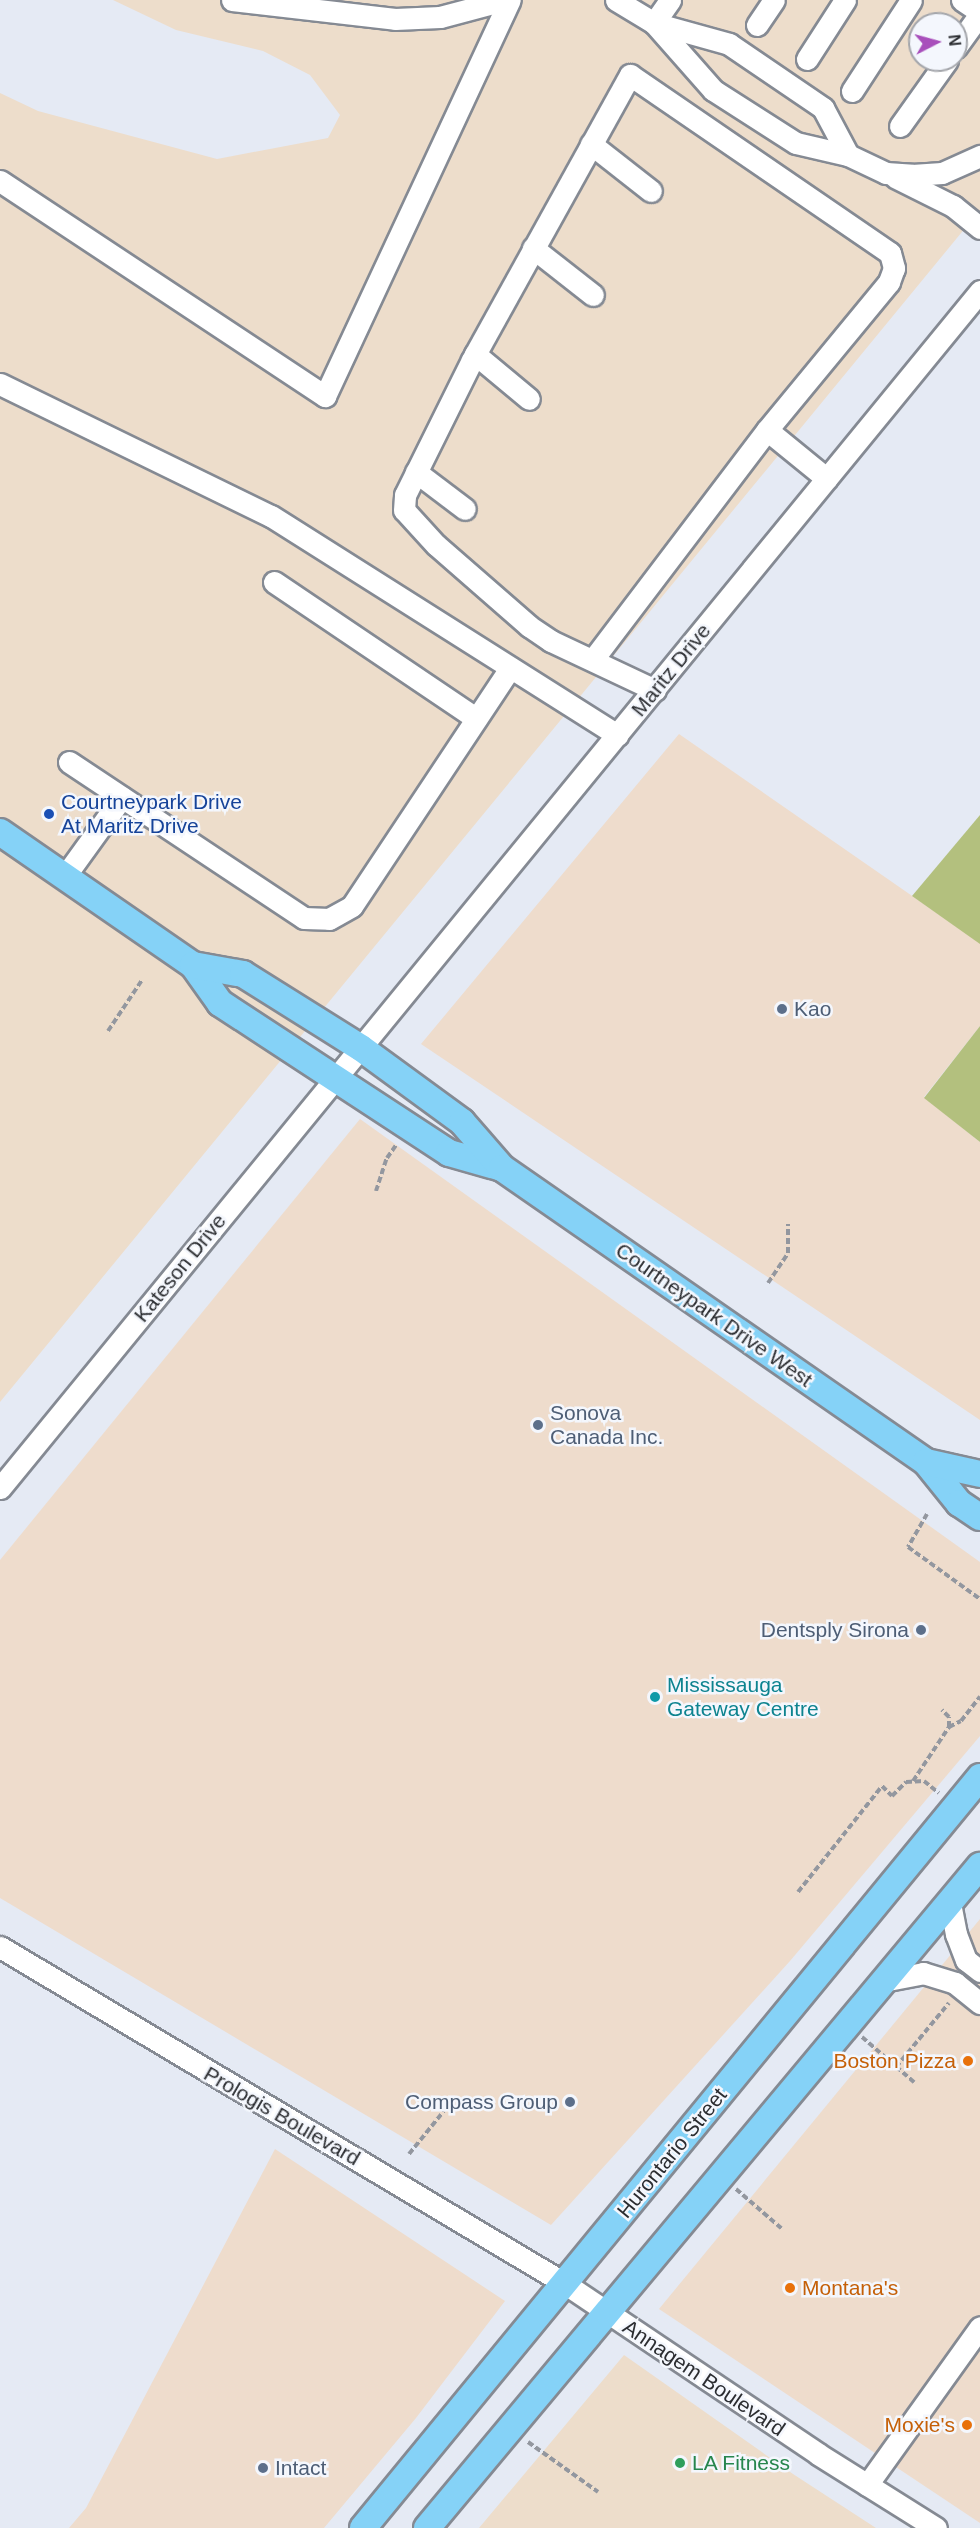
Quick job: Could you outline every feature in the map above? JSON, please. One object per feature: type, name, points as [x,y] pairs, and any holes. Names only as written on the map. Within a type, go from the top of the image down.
[{"type":"main road","name":"Courtneypark Drive West","points":[[0,832],[193,965],[220,1002],[449,1153],[502,1167]]},
{"type":"main road","name":"Courtneypark Drive West","points":[[193,965],[243,974],[361,1048],[462,1122],[502,1167],[926,1462],[959,1503],[980,1517]]},
{"type":"main road","name":"Courtneypark Drive West","points":[[926,1462],[980,1474]]},
{"type":"main road","name":"Hurontario Street","points":[[363,2528],[980,1777]]},
{"type":"main road","points":[[427,2528],[888,1980],[980,1866]]},
{"type":"street","points":[[232,0],[395,20],[440,17],[504,0]]},
{"type":"street","points":[[0,181],[325,396],[510,0]]},
{"type":"street","points":[[616,0],[654,23],[729,44],[738,50],[824,108],[848,155]]},
{"type":"street","points":[[654,23],[670,0]]},
{"type":"street","points":[[757,25],[774,0]]},
{"type":"street","points":[[807,59],[845,0]]},
{"type":"street","points":[[852,91],[911,0]]},
{"type":"street","points":[[962,0],[980,13],[968,30]]},
{"type":"street","points":[[654,23],[713,90],[796,143],[848,155],[953,206],[980,228]]},
{"type":"street","points":[[900,126],[938,72]]},
{"type":"street","points":[[594,658],[767,430],[889,282],[894,268],[890,253],[630,75],[475,354],[405,495],[404,510],[413,522],[529,626],[551,641],[594,658],[655,690]]},
{"type":"street","points":[[591,144],[651,191]]},
{"type":"street","points":[[886,173],[942,173],[968,165],[980,156]]},
{"type":"street","points":[[533,248],[593,295]]},
{"type":"street","name":"Maritz Drive","points":[[361,1048],[980,291]]},
{"type":"street","points":[[475,354],[529,399]]},
{"type":"street","points":[[0,384],[271,516],[618,735]]},
{"type":"street","points":[[767,430],[827,479]]},
{"type":"street","points":[[416,472],[465,509]]},
{"type":"street","points":[[274,582],[476,718]]},
{"type":"street","points":[[69,762],[304,918],[329,919],[352,906],[510,668]]},
{"type":"street","points":[[65,876],[122,797]]},
{"type":"street","name":"Kateson Drive","points":[[0,1488],[361,1048]]},
{"type":"street","points":[[950,1903],[956,1934],[966,1960],[980,1971]]},
{"type":"street","name":"Prologis Boulevard","points":[[0,1947],[564,2283]]},
{"type":"street","points":[[888,1980],[923,1973],[962,1988],[980,2003]]},
{"type":"street","name":"Annagem Boulevard","points":[[564,2283],[867,2485],[936,2528]]},
{"type":"street","points":[[867,2485],[980,2327]]},
{"type":"path","points":[[108,1031],[142,980]]},
{"type":"path","points":[[376,1191],[387,1158],[396,1146]]},
{"type":"path","points":[[768,1283],[788,1253],[788,1224]]},
{"type":"path","points":[[927,1514],[908,1547],[980,1599]]},
{"type":"path","points":[[798,1892],[882,1786],[892,1796],[912,1781],[949,1727],[961,1721],[980,1697]]},
{"type":"path","points":[[942,1710],[949,1717],[949,1727]]},
{"type":"path","points":[[912,1781],[924,1781],[955,1807]]},
{"type":"path","points":[[896,2067],[962,1988]]},
{"type":"path","points":[[849,2025],[914,2082]]},
{"type":"path","points":[[409,2154],[444,2111]]},
{"type":"path","points":[[722,2177],[781,2228]]},
{"type":"path","points":[[510,2429],[598,2492]]},
{"type":"shaded area","points":[[113,0],[980,0],[980,210],[0,1402],[0,93],[38,111],[217,159],[328,138],[340,115],[310,75],[263,51],[176,30]]},
{"type":"shaded area","points":[[679,734],[980,943],[980,1026],[924,1097],[980,1142],[980,1420],[421,1044]]},
{"type":"shaded area","points":[[360,1119],[980,1562],[980,1736],[790,1961],[551,2225],[0,1898],[0,1560]]},
{"type":"shaded area","points":[[980,1919],[980,2523],[659,2309]]},
{"type":"shaded area","points":[[275,2149],[505,2301],[416,2418],[324,2528],[69,2528],[86,2508]]},
{"type":"shaded area","points":[[624,2355],[793,2474],[876,2528],[479,2528]]},
{"type":"green space","points":[[980,815],[980,944],[912,896]]},
{"type":"green space","points":[[980,1026],[980,1142],[924,1098]]},
{"type":"place","name":"Courtneypark Drive At Maritz Drive","points":[[49,814]]},
{"type":"place","name":"Kao","points":[[782,1009]]},
{"type":"place","name":"Sonova Canada Inc.","points":[[538,1425]]},
{"type":"place","name":"Dentsply Sirona","points":[[921,1630]]},
{"type":"place","name":"Mississauga Gateway Centre","points":[[655,1697]]},
{"type":"place","name":"Boston Pizza","points":[[968,2061]]},
{"type":"place","name":"Compass Group","points":[[570,2102]]},
{"type":"place","name":"Montana's","points":[[790,2288]]},
{"type":"place","name":"Moxie's","points":[[967,2425]]},
{"type":"place","name":"LA Fitness","points":[[680,2463]]},
{"type":"place","name":"Intact","points":[[263,2468]]}]
